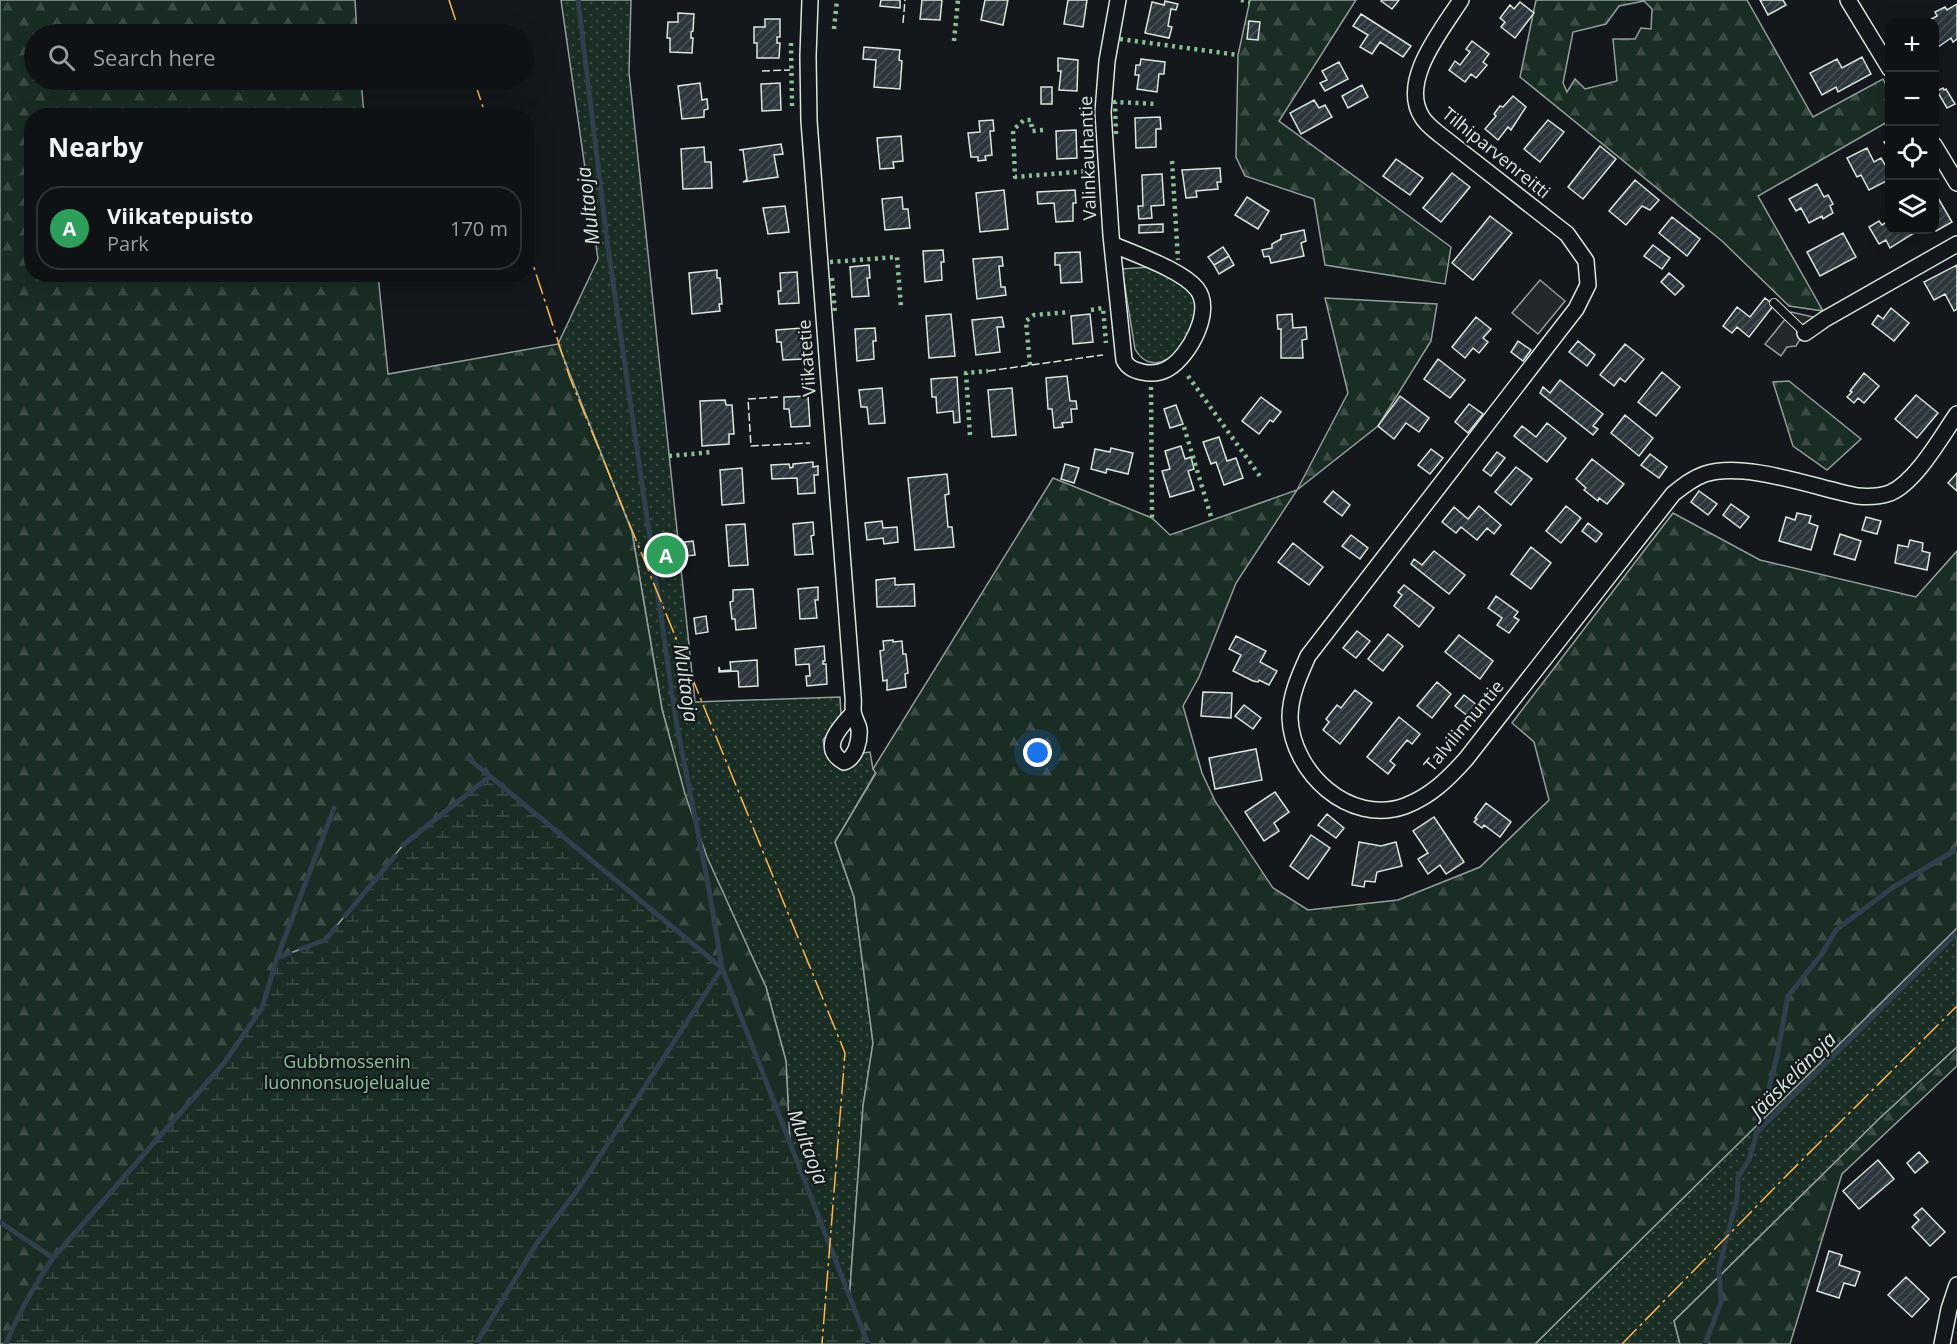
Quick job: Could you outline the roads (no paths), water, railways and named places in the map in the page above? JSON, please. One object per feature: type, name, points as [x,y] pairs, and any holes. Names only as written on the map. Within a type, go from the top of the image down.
[{"type":"street","name":"Viikatetie","points":[[810,0],[808,114],[853,713]]},
{"type":"street","name":"Valinkauhantie","points":[[1112,244],[1182,276],[1197,289],[1202,300],[1201,321],[1195,337],[1187,351],[1168,369],[1151,374],[1134,370],[1124,360],[1112,244],[1103,112],[1107,61],[1118,0]]},
{"type":"street","name":"Tilhiparvenreitti","points":[[1461,0],[1431,48],[1418,74],[1416,92],[1418,109],[1423,118],[1439,134],[1574,242],[1586,261],[1589,276],[1584,295]]},
{"type":"street","points":[[1848,0],[1885,61]]},
{"type":"street","points":[[1939,152],[1957,183]]},
{"type":"street","points":[[1805,333],[1825,319],[1957,244]]},
{"type":"street","name":"Talvilinnuntie","points":[[1584,295],[1562,327],[1308,656],[1295,687],[1290,716],[1296,747],[1312,776],[1350,804],[1365,808],[1390,809],[1417,801],[1442,785],[1466,759],[1673,494],[1683,486],[1706,474],[1721,471],[1745,471],[1857,496],[1884,495],[1900,488],[1917,470],[1957,414]]},
{"type":"street","points":[[1942,1344],[1949,1309],[1957,1285]]},
{"type":"lane","points":[[1774,303],[1805,333]]},
{"type":"waterway","name":"Multaoja","points":[[578,0],[607,240],[676,721],[722,968],[868,1344]]},
{"type":"waterway","points":[[468,758],[722,968],[581,1185],[537,1243],[476,1344]]},
{"type":"waterway","points":[[403,845],[489,777]]},
{"type":"waterway","points":[[6,1344],[27,1300],[53,1258],[224,1063],[262,1008],[277,958],[334,808]]},
{"type":"waterway","points":[[1759,1127],[1777,1056],[1788,996],[1821,955],[1836,930],[1892,888],[1957,849]]},
{"type":"waterway","points":[[345,916],[395,856]]},
{"type":"waterway","points":[[301,949],[325,940],[336,927]]},
{"type":"waterway","name":"Jääskelänoja","points":[[1705,1344],[1721,1302],[1719,1268],[1737,1198],[1738,1177],[1749,1160],[1757,1132],[1957,933]]},
{"type":"waterway","points":[[277,958],[290,953]]},
{"type":"waterway","points":[[0,1222],[53,1258]]},
{"type":"place","name":"Viikatepuisto","points":[[666,555]]},
{"type":"park label","name":"Gubbmossenin luonnonsuojelualue","points":[[347,1072]]}]
